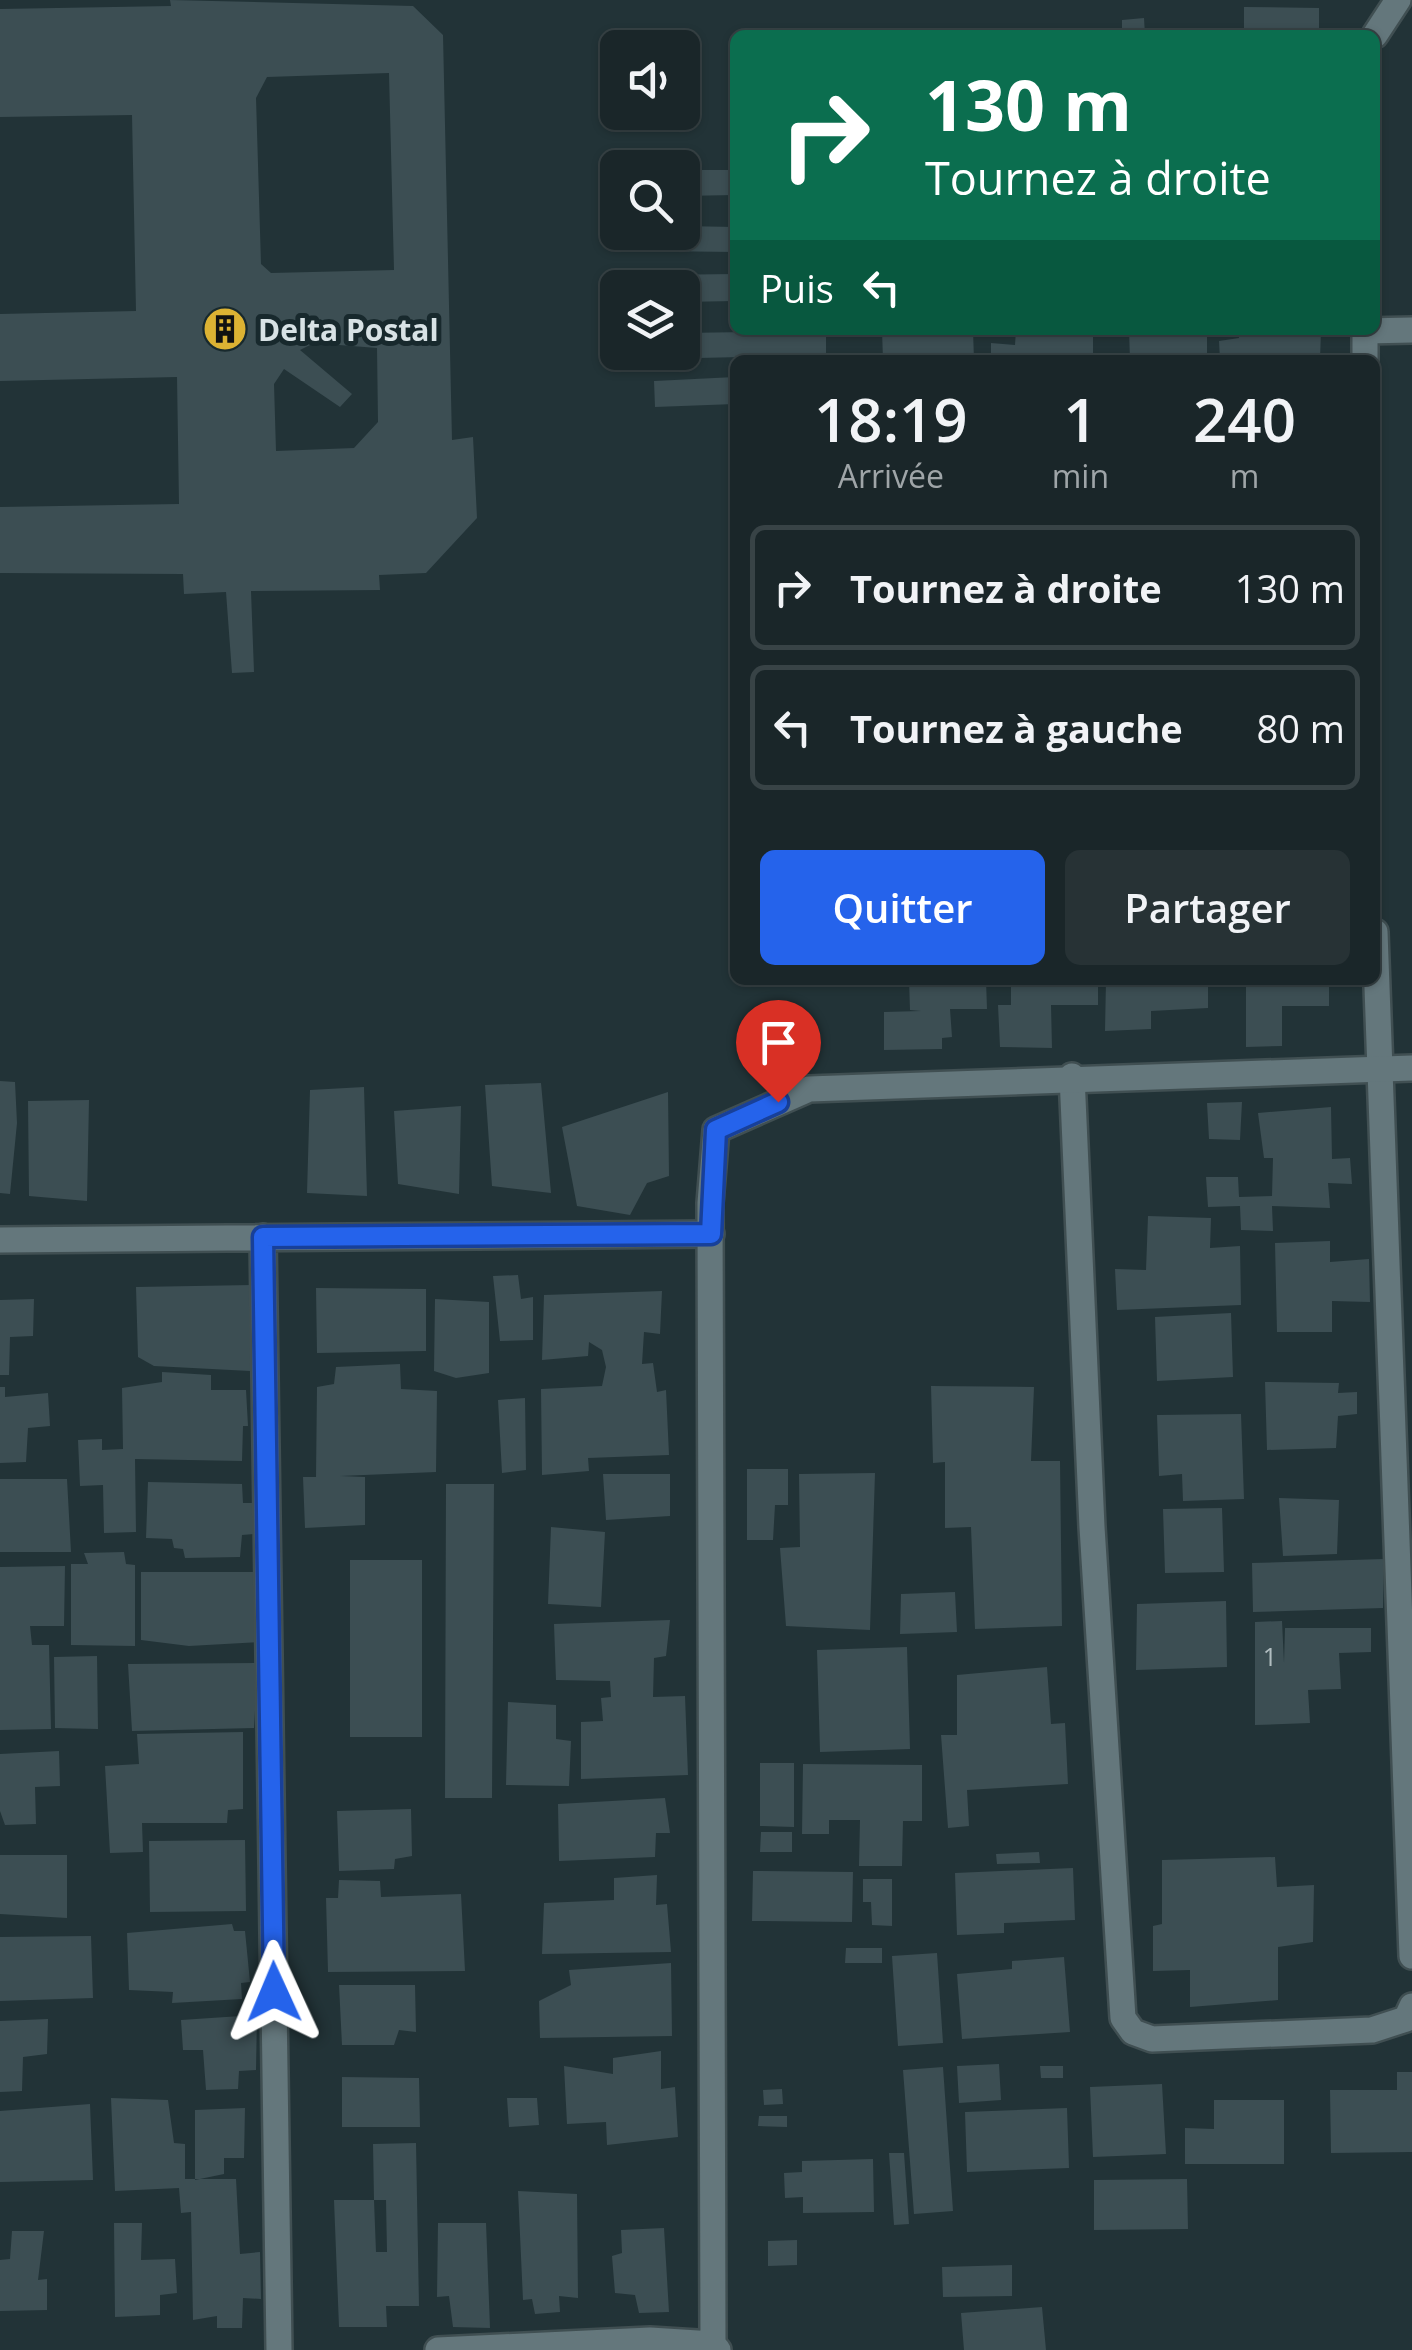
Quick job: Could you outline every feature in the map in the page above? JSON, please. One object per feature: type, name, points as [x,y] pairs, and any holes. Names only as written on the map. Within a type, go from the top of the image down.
[{"type":"street","points":[[1378,30],[1398,0]]},
{"type":"street","points":[[1380,330],[1412,330]]},
{"type":"street","points":[[1376,985],[1412,1956]]},
{"type":"street","points":[[438,2350],[650,2340],[716,2347],[711,1234],[716,1130],[809,1089],[1072,1076],[1412,1068]]},
{"type":"street","points":[[1072,1076],[1122,2018],[1133,2032],[1152,2039],[1372,2030],[1406,2019],[1412,2006]]},
{"type":"street","points":[[0,1240],[711,1234]]},
{"type":"street","points":[[263,1237],[278,2350]]},
{"type":"building","name":"Delta Postal","points":[[170,0],[413,6],[443,35],[452,440],[473,437],[477,518],[426,573],[379,575],[380,590],[251,591],[254,672],[232,673],[226,592],[184,594],[183,574],[0,573],[0,507],[179,504],[177,377],[0,381],[0,314],[136,311],[132,115],[0,117],[0,9],[171,6]],"holes":[[[389,73],[394,270],[271,273],[261,264],[256,98],[267,77]],[[314,343],[377,348],[378,422],[354,448],[276,451],[274,384],[284,369],[340,407],[352,394],[300,350]]]},
{"type":"building","points":[[1244,7],[1319,8],[1319,30],[1244,30]]},
{"type":"building","points":[[1144,18],[1145,30],[1122,30],[1122,20]]},
{"type":"building","points":[[700,170],[730,170],[730,195],[700,196]]},
{"type":"building","points":[[700,226],[730,227],[730,252],[653,251],[700,250]]},
{"type":"building","points":[[700,274],[730,274],[730,301],[700,302]]},
{"type":"building","points":[[700,333],[826,335],[826,355],[700,358]]},
{"type":"building","points":[[882,335],[973,335],[974,355],[883,355]]},
{"type":"building","points":[[1016,335],[1093,335],[1093,355],[991,355],[991,343],[1015,345]]},
{"type":"building","points":[[1129,335],[1207,335],[1207,355],[1130,355]]},
{"type":"building","points":[[1239,335],[1321,335],[1320,355],[1220,355],[1219,341]]},
{"type":"building","points":[[730,377],[730,404],[655,407],[654,381]]},
{"type":"building","points":[[909,985],[986,985],[987,1009],[950,1009],[952,1037],[942,1038],[942,1049],[884,1050],[884,1012],[921,1011],[910,1010]]},
{"type":"building","points":[[1011,985],[1098,985],[1098,1005],[1051,1005],[1052,1048],[1000,1047],[998,1005],[1011,1005]]},
{"type":"building","points":[[1106,985],[1208,985],[1208,1008],[1151,1011],[1151,1029],[1105,1031]]},
{"type":"building","points":[[1246,985],[1329,985],[1329,1006],[1282,1006],[1282,1046],[1246,1047]]},
{"type":"building","points":[[0,1081],[15,1082],[17,1123],[10,1194],[0,1193]]},
{"type":"building","points":[[541,1083],[551,1193],[492,1186],[485,1085]]},
{"type":"building","points":[[364,1087],[367,1196],[307,1193],[310,1090]]},
{"type":"building","points":[[668,1092],[669,1176],[647,1183],[630,1215],[577,1206],[562,1127]]},
{"type":"building","points":[[89,1100],[87,1201],[29,1196],[28,1101]]},
{"type":"building","points":[[1242,1102],[1240,1140],[1209,1139],[1207,1103]]},
{"type":"building","points":[[461,1106],[459,1194],[398,1184],[394,1111]]},
{"type":"building","points":[[1331,1107],[1332,1159],[1350,1158],[1352,1184],[1328,1183],[1330,1208],[1272,1206],[1273,1231],[1241,1230],[1240,1206],[1208,1207],[1206,1177],[1238,1177],[1239,1197],[1272,1196],[1273,1158],[1264,1158],[1258,1113]]},
{"type":"building","points":[[1148,1216],[1211,1218],[1210,1248],[1240,1246],[1241,1305],[1117,1310],[1115,1269],[1146,1270]]},
{"type":"building","points":[[1330,1241],[1330,1262],[1369,1259],[1370,1302],[1332,1301],[1332,1332],[1277,1332],[1275,1243]]},
{"type":"building","points":[[518,1275],[521,1299],[533,1297],[533,1340],[500,1341],[493,1276]]},
{"type":"building","points":[[252,1285],[250,1371],[154,1366],[138,1357],[136,1287]]},
{"type":"building","points":[[316,1288],[426,1289],[426,1351],[317,1353]]},
{"type":"building","points":[[662,1291],[660,1334],[644,1332],[642,1364],[653,1363],[657,1392],[666,1390],[669,1455],[588,1458],[589,1471],[542,1475],[541,1389],[602,1386],[606,1367],[602,1350],[589,1342],[588,1356],[542,1360],[544,1295]]},
{"type":"building","points":[[34,1299],[33,1336],[10,1337],[9,1375],[0,1375],[0,1300]]},
{"type":"building","points":[[435,1299],[489,1302],[489,1373],[456,1378],[434,1371]]},
{"type":"building","points":[[1231,1313],[1233,1377],[1157,1381],[1155,1317]]},
{"type":"building","points":[[400,1364],[401,1389],[437,1391],[436,1472],[340,1476],[365,1477],[365,1525],[305,1528],[303,1477],[316,1477],[317,1387],[334,1384],[336,1367]]},
{"type":"building","points":[[162,1372],[211,1375],[211,1390],[246,1390],[248,1426],[243,1426],[242,1461],[135,1459],[136,1532],[104,1533],[103,1485],[80,1486],[78,1440],[102,1439],[102,1450],[123,1449],[122,1388],[162,1382]]},
{"type":"building","points":[[1265,1382],[1339,1383],[1338,1393],[1357,1392],[1357,1414],[1338,1416],[1336,1448],[1267,1450]]},
{"type":"building","points":[[931,1386],[1034,1387],[1031,1461],[1060,1461],[1062,1626],[975,1629],[971,1527],[945,1528],[945,1462],[933,1463]]},
{"type":"building","points":[[0,1387],[5,1387],[5,1397],[48,1393],[50,1426],[28,1428],[26,1462],[0,1463]]},
{"type":"building","points":[[525,1398],[526,1470],[502,1473],[498,1400]]},
{"type":"building","points":[[1241,1414],[1244,1499],[1183,1501],[1182,1474],[1159,1476],[1157,1415]]},
{"type":"building","points":[[747,1469],[788,1469],[788,1505],[775,1505],[773,1540],[747,1540]]},
{"type":"building","points":[[875,1473],[870,1630],[786,1626],[780,1548],[800,1547],[799,1474]]},
{"type":"building","points":[[603,1474],[670,1474],[670,1516],[606,1520]]},
{"type":"building","points":[[0,1479],[67,1479],[71,1552],[0,1552]]},
{"type":"building","points":[[148,1482],[242,1484],[243,1503],[254,1503],[254,1534],[242,1535],[240,1557],[185,1558],[183,1549],[174,1548],[172,1539],[146,1538]]},
{"type":"building","points":[[446,1484],[494,1484],[492,1798],[445,1798]]},
{"type":"building","points":[[1279,1498],[1339,1500],[1337,1554],[1283,1556]]},
{"type":"building","points":[[1222,1508],[1224,1572],[1165,1573],[1163,1509]]},
{"type":"building","points":[[551,1527],[605,1532],[601,1607],[548,1604]]},
{"type":"building","points":[[124,1552],[126,1564],[135,1565],[135,1646],[71,1645],[71,1564],[88,1564],[84,1553]]},
{"type":"building","points":[[1384,1559],[1383,1608],[1253,1612],[1252,1563]]},
{"type":"building","points":[[350,1560],[422,1560],[422,1737],[350,1737]]},
{"type":"building","points":[[65,1566],[64,1626],[30,1626],[32,1645],[49,1645],[51,1729],[0,1730],[0,1567]]},
{"type":"building","points":[[141,1572],[256,1572],[259,1642],[189,1646],[141,1640]]},
{"type":"building","points":[[955,1592],[957,1632],[900,1634],[901,1594]]},
{"type":"building","points":[[1226,1601],[1227,1667],[1136,1670],[1137,1604]]},
{"type":"building","points":[[670,1620],[666,1656],[654,1658],[653,1697],[685,1696],[688,1775],[581,1779],[581,1722],[603,1721],[601,1698],[611,1697],[610,1681],[556,1680],[554,1624]]},
{"type":"building","points":[[1282,1621],[1284,1663],[1285,1628],[1371,1628],[1371,1652],[1339,1653],[1341,1689],[1308,1690],[1310,1723],[1255,1725],[1255,1622]]},
{"type":"building","points":[[907,1647],[910,1749],[820,1752],[817,1650]]},
{"type":"building","points":[[97,1656],[98,1729],[55,1728],[54,1657]]},
{"type":"building","points":[[258,1663],[261,1710],[255,1711],[254,1728],[132,1731],[128,1664]]},
{"type":"building","points":[[1047,1667],[1051,1724],[1065,1723],[1068,1784],[967,1790],[969,1826],[948,1828],[941,1735],[957,1735],[957,1675]]},
{"type":"building","points":[[508,1702],[556,1705],[556,1739],[571,1741],[569,1786],[506,1785]]},
{"type":"building","points":[[243,1732],[243,1809],[228,1810],[227,1823],[142,1823],[143,1852],[110,1853],[105,1766],[139,1764],[137,1734]]},
{"type":"building","points":[[59,1751],[60,1786],[35,1787],[36,1824],[5,1825],[0,1811],[0,1754]]},
{"type":"building","points":[[760,1763],[794,1763],[794,1827],[760,1826]]},
{"type":"building","points":[[803,1764],[922,1765],[922,1821],[903,1821],[902,1866],[859,1866],[860,1820],[829,1820],[829,1834],[802,1834]]},
{"type":"building","points":[[665,1798],[670,1833],[656,1833],[655,1857],[559,1861],[558,1804]]},
{"type":"building","points":[[411,1809],[412,1856],[395,1859],[394,1869],[339,1871],[337,1811]]},
{"type":"building","points":[[761,1832],[792,1832],[792,1852],[760,1852]]},
{"type":"building","points":[[245,1840],[246,1911],[150,1912],[149,1841]]},
{"type":"building","points":[[1039,1852],[1040,1863],[997,1864],[996,1854]]},
{"type":"building","points":[[0,1855],[67,1855],[67,1918],[0,1914]]},
{"type":"building","points":[[1275,1857],[1277,1887],[1314,1885],[1313,1942],[1278,1947],[1278,2000],[1190,2007],[1190,1970],[1153,1971],[1153,1926],[1162,1924],[1162,1860]]},
{"type":"building","points":[[1073,1868],[1075,1920],[1004,1923],[1004,1933],[957,1935],[955,1873]]},
{"type":"building","points":[[753,1871],[853,1872],[852,1922],[752,1921]]},
{"type":"building","points":[[657,1875],[656,1905],[667,1904],[671,1952],[542,1954],[544,1903],[614,1900],[614,1878]]},
{"type":"building","points":[[863,1879],[892,1879],[892,1926],[872,1925],[871,1902],[863,1902]]},
{"type":"building","points":[[339,1880],[380,1881],[381,1897],[461,1894],[465,1971],[328,1972],[326,1898],[338,1898]]},
{"type":"building","points":[[232,1924],[234,1931],[245,1931],[250,1982],[241,1983],[242,1999],[172,2003],[173,1992],[129,1990],[127,1933]]},
{"type":"building","points":[[91,1936],[93,1998],[0,2001],[0,1937]]},
{"type":"building","points":[[846,1948],[882,1948],[882,1963],[845,1963]]},
{"type":"building","points":[[937,1953],[943,2043],[898,2046],[892,1956]]},
{"type":"building","points":[[1064,1957],[1070,2032],[962,2039],[957,1974],[1012,1969],[1012,1961]]},
{"type":"building","points":[[671,1963],[672,2036],[540,2038],[539,2001],[571,1985],[569,1970]]},
{"type":"building","points":[[339,1985],[415,1985],[416,2032],[399,2030],[394,2045],[342,2045]]},
{"type":"building","points":[[257,2015],[256,2070],[239,2071],[238,2089],[206,2090],[203,2050],[183,2050],[181,2020]]},
{"type":"building","points":[[48,2019],[47,2054],[23,2057],[22,2091],[0,2092],[0,2021]]},
{"type":"building","points":[[661,2051],[661,2089],[675,2087],[678,2137],[607,2145],[606,2122],[567,2124],[564,2066],[613,2074],[613,2058]]},
{"type":"building","points":[[999,2064],[1001,2100],[959,2103],[957,2066]]},
{"type":"building","points":[[1040,2066],[1063,2066],[1063,2078],[1041,2078]]},
{"type":"building","points":[[943,2067],[953,2211],[914,2214],[903,2070]]},
{"type":"building","points":[[1397,2072],[1412,2072],[1412,2152],[1331,2153],[1330,2090],[1397,2090]]},
{"type":"building","points":[[342,2077],[419,2078],[420,2127],[342,2127]]},
{"type":"building","points":[[1162,2084],[1166,2154],[1093,2157],[1090,2087]]},
{"type":"building","points":[[782,2089],[783,2104],[764,2105],[763,2090]]},
{"type":"building","points":[[111,2098],[168,2100],[174,2143],[185,2144],[185,2179],[236,2179],[240,2254],[260,2252],[261,2299],[243,2298],[242,2328],[217,2328],[217,2316],[193,2320],[191,2212],[181,2213],[179,2188],[115,2191]]},
{"type":"building","points":[[507,2098],[537,2098],[539,2125],[509,2127]]},
{"type":"building","points":[[1214,2100],[1284,2100],[1284,2164],[1185,2164],[1185,2128],[1214,2129]]},
{"type":"building","points":[[90,2104],[93,2180],[0,2182],[0,2111]]},
{"type":"building","points":[[245,2108],[244,2158],[224,2158],[224,2174],[195,2180],[195,2110]]},
{"type":"building","points":[[1067,2108],[1069,2168],[967,2172],[965,2112]]},
{"type":"building","points":[[759,2116],[787,2116],[787,2127],[758,2126]]},
{"type":"building","points":[[416,2143],[419,2306],[386,2306],[387,2327],[339,2327],[334,2200],[374,2200],[373,2144]],"holes":[[[374,2200],[386,2200],[387,2252],[376,2252]]]},
{"type":"building","points":[[889,2153],[904,2153],[909,2224],[894,2225]]},
{"type":"building","points":[[873,2159],[874,2212],[803,2213],[803,2197],[785,2198],[784,2173],[802,2172],[802,2161]]},
{"type":"building","points":[[1187,2179],[1188,2229],[1094,2230],[1094,2180]]},
{"type":"building","points":[[518,2191],[577,2194],[578,2298],[559,2296],[560,2312],[535,2314],[532,2299],[523,2300]]},
{"type":"building","points":[[114,2223],[142,2223],[141,2260],[175,2259],[177,2293],[160,2295],[160,2315],[115,2317]]},
{"type":"building","points":[[438,2223],[486,2223],[490,2328],[453,2327],[449,2296],[437,2297]]},
{"type":"building","points":[[664,2228],[669,2312],[639,2313],[635,2295],[615,2293],[612,2256],[622,2253],[621,2230]]},
{"type":"building","points":[[12,2231],[44,2231],[38,2280],[47,2279],[47,2310],[0,2311],[0,2260],[10,2259]]},
{"type":"building","points":[[797,2240],[797,2265],[768,2266],[768,2241]]},
{"type":"building","points":[[1012,2265],[1012,2296],[943,2297],[942,2267]]},
{"type":"building","points":[[1042,2307],[1046,2350],[964,2350],[961,2313]]},
{"type":"place","name":"Delta Postal","points":[[225,329]]},
{"type":"route","points":[[274,1992],[263,1237],[711,1234],[716,1130],[778,1102]]}]
